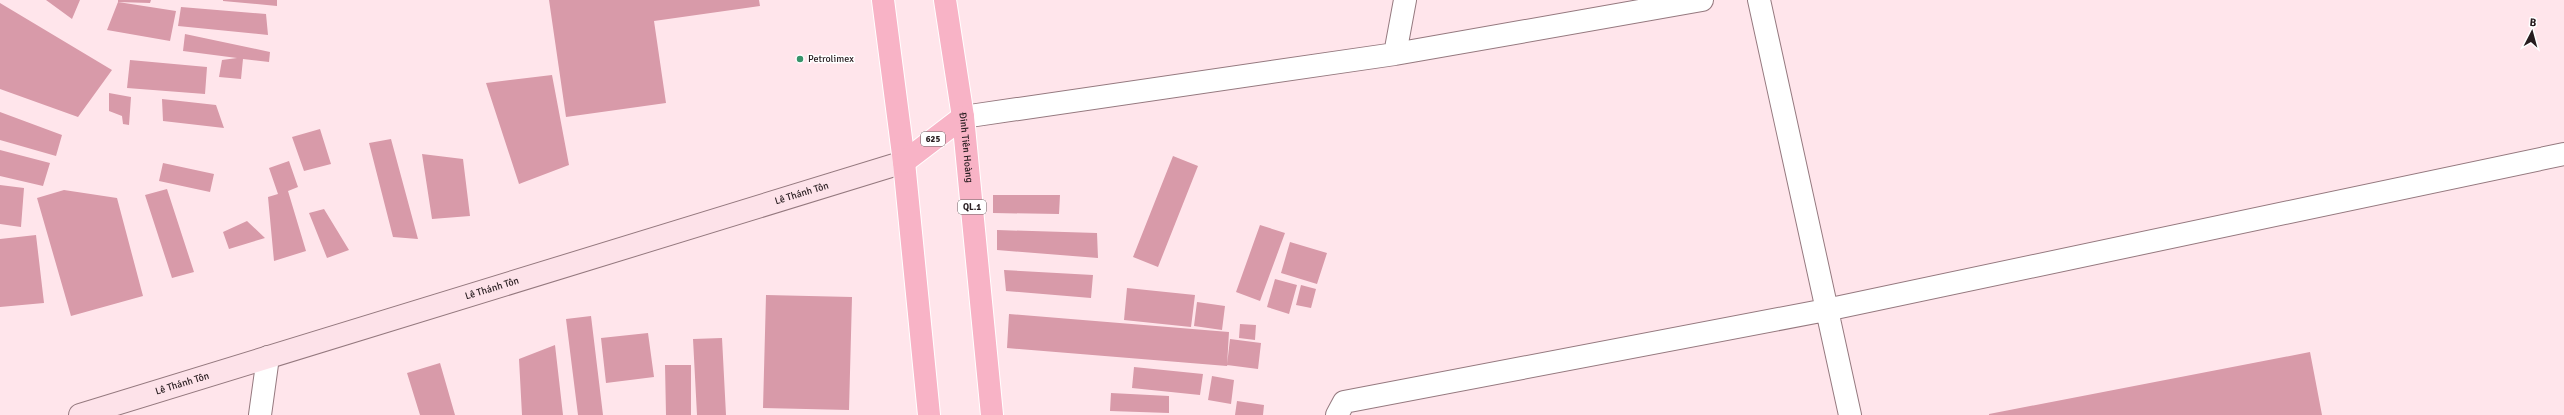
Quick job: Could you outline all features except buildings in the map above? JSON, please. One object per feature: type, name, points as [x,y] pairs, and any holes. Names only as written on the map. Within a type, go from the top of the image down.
[{"type":"highway","points":[[883,0],[904,162],[929,415]]},
{"type":"highway","name":"Đinh Tiên Hoàng","points":[[945,0],[963,117],[992,415]]},
{"type":"highway","name":"625","points":[[904,162],[963,117]]},
{"type":"main road","name":"Lê Thánh Tôn","points":[[80,415],[904,162]]},
{"type":"street","points":[[1395,54],[1405,0]]},
{"type":"street","points":[[963,117],[1395,54],[1702,0]]},
{"type":"street","points":[[1759,0],[1850,415]]},
{"type":"street","points":[[1337,415],[1344,402],[1826,310],[2564,154]]},
{"type":"street","points":[[260,415],[268,357]]},
{"type":"place","name":"Petrolimex","points":[[800,59]]}]
